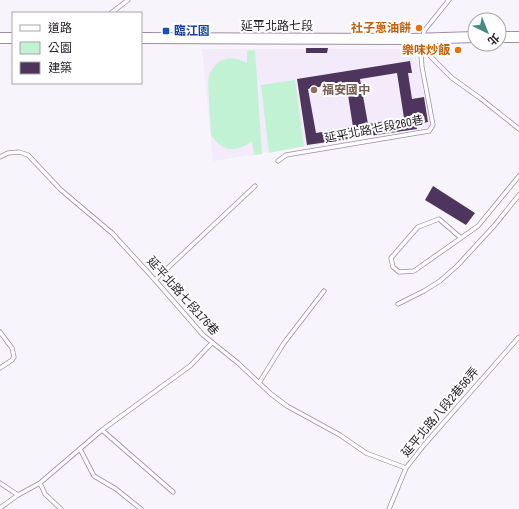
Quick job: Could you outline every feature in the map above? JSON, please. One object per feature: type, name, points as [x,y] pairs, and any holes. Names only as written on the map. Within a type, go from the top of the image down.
[{"type":"street","name":"延平北路七段","points":[[142,38],[417,39],[467,37]]},
{"type":"street","points":[[507,37],[519,37]]},
{"type":"street","points":[[0,38],[12,38]]},
{"type":"lane","points":[[112,12],[128,0]]},
{"type":"lane","points":[[449,0],[417,39],[452,78],[519,129]]},
{"type":"lane","name":"延平北路七段260巷","points":[[278,161],[286,155],[429,131],[433,125],[417,39]]},
{"type":"lane","name":"延平北路七段176巷","points":[[0,157],[8,152],[19,152],[28,155],[61,190],[112,233],[212,343],[288,406],[340,435],[366,453],[406,468]]},
{"type":"lane","points":[[460,238],[439,219],[418,227],[391,258],[393,267],[399,272],[414,271],[478,226],[519,176]]},
{"type":"lane","points":[[155,280],[255,186]]},
{"type":"lane","points":[[398,304],[440,281],[457,266],[494,226],[519,195]]},
{"type":"lane","points":[[259,383],[284,343],[324,290]]},
{"type":"lane","points":[[0,332],[12,348],[14,357],[0,368]]},
{"type":"lane","name":"延平北路八段2巷56弄","points":[[389,509],[406,468],[467,395],[519,337]]},
{"type":"lane","points":[[0,508],[18,495],[40,483],[102,430],[190,366],[212,343]]},
{"type":"lane","points":[[102,430],[173,492]]},
{"type":"lane","points":[[80,449],[94,476],[116,489],[141,509]]},
{"type":"lane","points":[[0,483],[18,495]]},
{"type":"lane","points":[[40,483],[45,494],[61,509]]},
{"type":"shaded area","name":"福安國中","points":[[202,49],[407,49],[416,54],[430,127],[213,161]]},
{"type":"green space","points":[[255,50],[262,154],[254,155],[252,141],[240,148],[230,149],[220,145],[211,135],[208,81],[213,68],[217,63],[222,60],[233,59],[247,63],[247,51]]},
{"type":"green space","points":[[295,80],[304,146],[269,153],[261,85]]},
{"type":"building","points":[[306,48],[328,48],[327,53],[306,53]]},
{"type":"building","points":[[410,61],[412,73],[408,73],[412,99],[424,97],[428,122],[416,124],[417,129],[307,145],[297,79]],"holes":[[[397,73],[404,118],[368,124],[360,79]],[[346,82],[353,127],[316,133],[308,89]]]},
{"type":"building","points":[[433,186],[475,213],[466,225],[425,200]]},
{"type":"place","name":"社子蔥油餅","points":[[419,28]]},
{"type":"place","name":"臨江園","points":[[166,31]]},
{"type":"place","name":"樂味炒飯","points":[[458,50]]},
{"type":"place","name":"福安國中","points":[[314,90]]}]
